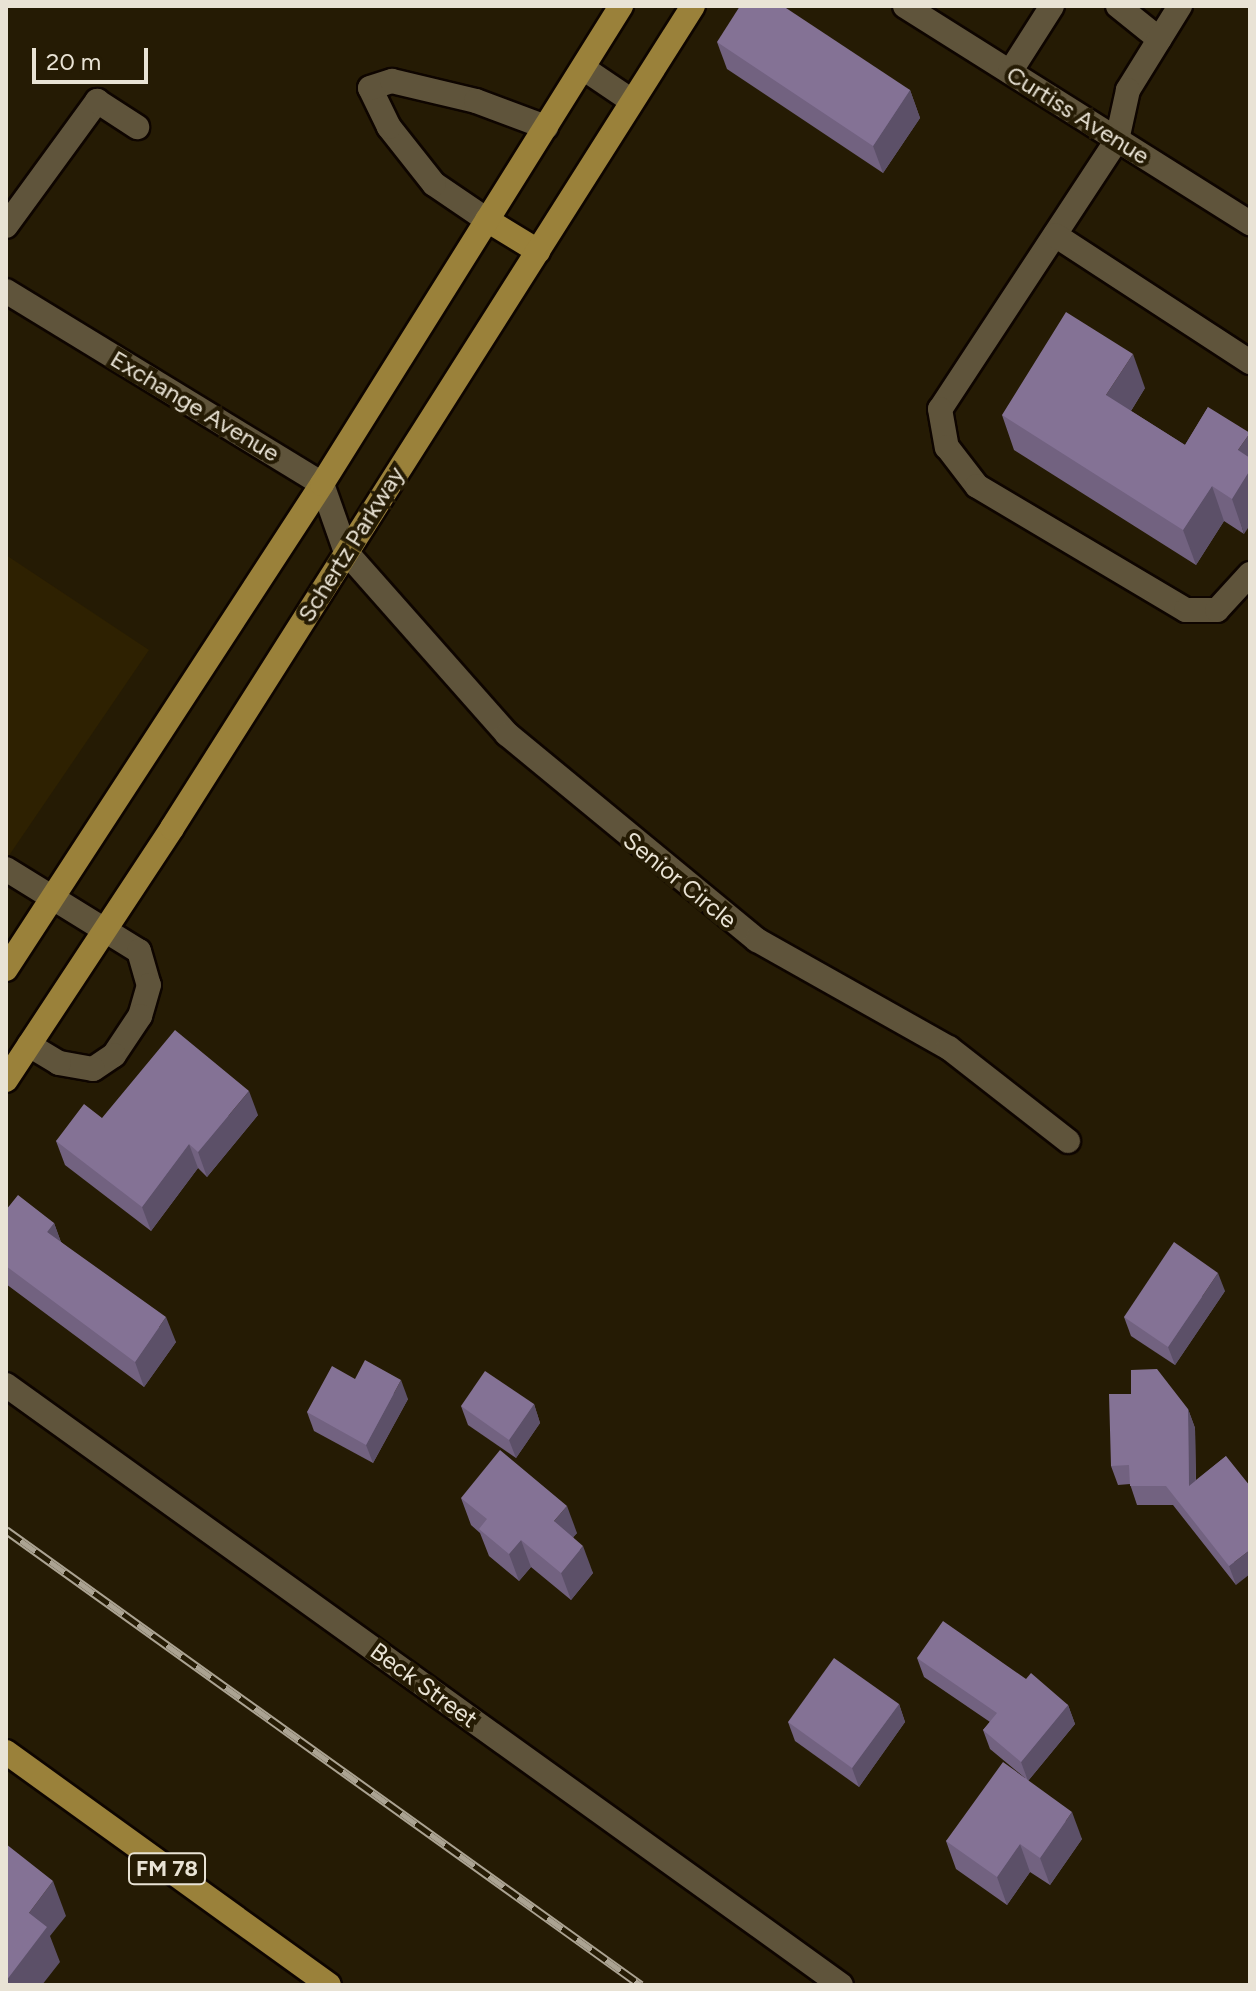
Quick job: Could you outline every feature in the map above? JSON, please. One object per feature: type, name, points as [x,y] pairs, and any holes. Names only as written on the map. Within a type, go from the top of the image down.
[{"type":"main road","points":[[6,969],[322,484],[621,6]]},
{"type":"main road","name":"Schertz Parkway","points":[[6,1080],[693,6]]},
{"type":"main road","points":[[487,220],[538,251]]},
{"type":"main road","name":"FM 78","points":[[6,1752],[329,1985]]},
{"type":"street","name":"Curtiss Avenue","points":[[905,6],[1250,223]]},
{"type":"street","points":[[1010,72],[1052,6]]},
{"type":"street","points":[[1118,6],[1159,39]]},
{"type":"street","points":[[1180,6],[1128,90],[1117,140],[940,409],[947,447],[977,486],[1186,610],[1217,610],[1250,574]]},
{"type":"street","points":[[583,68],[632,101]]},
{"type":"street","points":[[487,220],[434,184],[389,127],[370,88],[392,81],[476,101],[546,127]]},
{"type":"street","points":[[6,226],[97,101],[137,127]]},
{"type":"street","points":[[1055,235],[1250,362]]},
{"type":"street","name":"Exchange Avenue","points":[[6,291],[322,484]]},
{"type":"street","points":[[322,484],[346,552]]},
{"type":"street","name":"Senior Circle","points":[[346,552],[507,734],[633,843],[757,940],[949,1048],[1068,1141]]},
{"type":"street","points":[[6,869],[139,951],[149,985],[140,1016],[114,1055],[93,1069],[59,1063],[29,1045]]},
{"type":"street","name":"Beck Street","points":[[6,1385],[841,1985]]},
{"type":"shaded area","points":[[6,555],[149,650],[6,860]]},
{"type":"building","points":[[740,6],[783,6],[910,90],[873,146],[717,42]]},
{"type":"building","points":[[1066,312],[1133,354],[1106,395],[1185,445],[1208,407],[1250,433],[1238,450],[1250,458],[1250,470],[1232,499],[1212,486],[1183,530],[1002,415]]},
{"type":"building","points":[[175,1030],[249,1091],[198,1152],[189,1144],[142,1207],[56,1141],[84,1104],[102,1118]]},
{"type":"building","points":[[18,1195],[54,1223],[47,1232],[166,1317],[135,1362],[6,1266],[6,1210]]},
{"type":"building","points":[[1174,1242],[1218,1273],[1168,1347],[1124,1317]]},
{"type":"building","points":[[365,1360],[401,1380],[366,1445],[307,1412],[332,1366],[355,1379]]},
{"type":"building","points":[[1157,1369],[1188,1409],[1189,1486],[1226,1456],[1250,1486],[1250,1550],[1229,1566],[1166,1486],[1130,1486],[1129,1465],[1111,1466],[1109,1394],[1131,1394],[1131,1370]]},
{"type":"building","points":[[485,1371],[534,1404],[509,1440],[461,1406]]},
{"type":"building","points":[[500,1450],[567,1506],[554,1521],[583,1546],[561,1573],[521,1540],[509,1554],[479,1529],[487,1519],[461,1498]]},
{"type":"building","points":[[943,1621],[1026,1679],[1031,1673],[1068,1705],[1021,1762],[983,1730],[997,1713],[917,1658]]},
{"type":"building","points":[[834,1658],[899,1704],[852,1768],[788,1722]]},
{"type":"building","points":[[1003,1762],[1072,1812],[1040,1858],[1020,1844],[997,1877],[946,1841]]},
{"type":"building","points":[[6,1844],[53,1881],[29,1913],[47,1927],[6,1981]]},
{"type":"railway","points":[[6,1530],[641,1985]]}]
